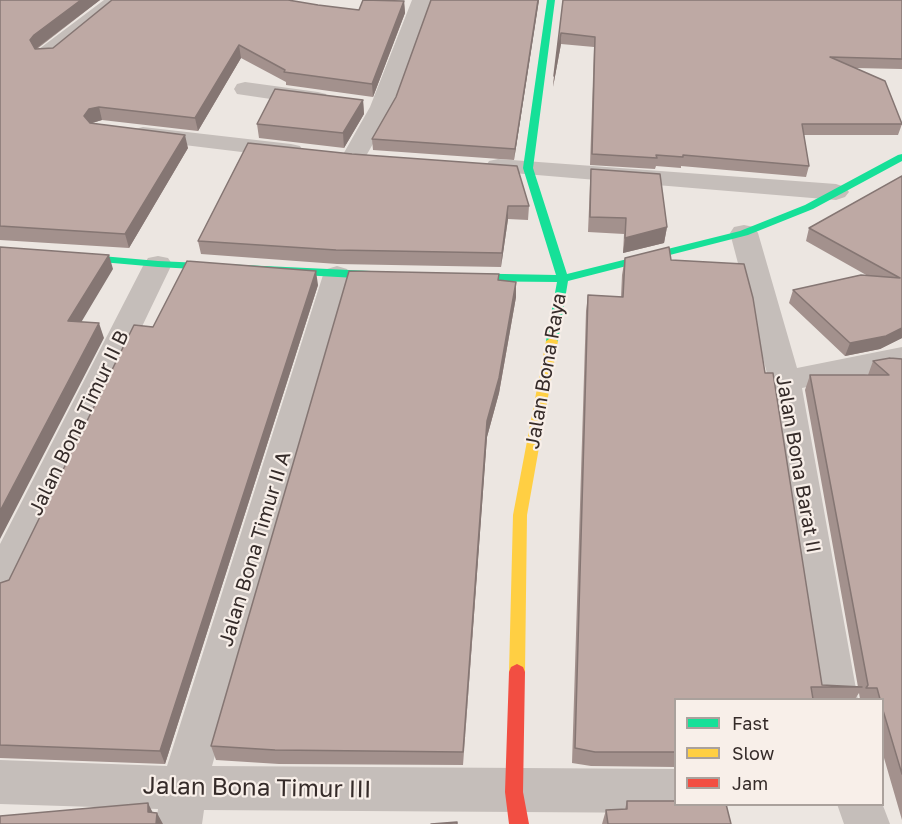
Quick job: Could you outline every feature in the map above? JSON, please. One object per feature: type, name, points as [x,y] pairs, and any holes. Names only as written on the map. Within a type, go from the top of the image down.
[{"type":"street","points":[[47,54],[116,0]]},
{"type":"street","points":[[126,131],[343,156],[382,107],[422,0]]},
{"type":"street","points":[[444,277],[563,279],[528,168],[551,0]]},
{"type":"street","points":[[245,89],[336,102]]},
{"type":"street","points":[[359,104],[382,107]]},
{"type":"street","name":"Jalan Bona Raya","points":[[516,808],[520,515],[563,279],[744,233],[808,207],[902,157]]},
{"type":"street","points":[[470,165],[836,192]]},
{"type":"street","name":"Jalan Bona Barat II","points":[[744,233],[785,381],[837,698]]},
{"type":"street","points":[[0,250],[158,264],[337,275],[408,276]]},
{"type":"street","name":"Jalan Bona Timur II B","points":[[0,582],[158,264]]},
{"type":"street","name":"Jalan Bona Timur II A","points":[[181,806],[337,275]]},
{"type":"street","points":[[785,381],[901,357]]},
{"type":"street","name":"Jalan Bona Timur III","points":[[0,782],[181,806],[516,808],[674,791]]},
{"type":"street","points":[[861,806],[867,824]]},
{"type":"building","points":[[0,0],[81,0],[34,35],[30,40],[35,49],[53,48],[112,0],[288,0],[359,10],[363,0],[404,1],[372,84],[284,72],[285,70],[239,45],[195,118],[99,107],[89,109],[84,116],[90,123],[185,135],[125,234],[0,226]]},
{"type":"building","points":[[431,0],[538,0],[515,149],[372,139],[396,97]]},
{"type":"building","points":[[563,0],[902,0],[902,59],[830,57],[885,81],[902,124],[802,124],[809,166],[683,155],[683,157],[656,155],[657,158],[592,154],[595,37],[561,33],[554,76]]},
{"type":"building","points":[[275,89],[363,100],[343,133],[257,124]]},
{"type":"building","points":[[248,143],[352,154],[517,166],[529,206],[508,206],[502,253],[336,250],[198,241]]},
{"type":"building","points":[[591,169],[660,174],[667,227],[625,238],[626,218],[590,217]]},
{"type":"building","points":[[902,176],[902,328],[886,336],[850,343],[793,290],[861,275],[900,278],[809,228]]},
{"type":"building","points":[[0,247],[109,255],[68,321],[99,323],[0,511]]},
{"type":"building","points":[[669,247],[671,260],[744,264],[753,298],[765,373],[773,373],[822,685],[862,687],[811,687],[813,698],[674,698],[674,752],[595,752],[575,748],[588,295],[623,297],[625,258]]},
{"type":"building","points":[[187,261],[316,271],[160,751],[0,745],[0,583],[9,580],[134,325],[153,327]]},
{"type":"building","points":[[349,271],[499,274],[498,280],[516,282],[499,378],[487,421],[463,752],[275,750],[211,746]]},
{"type":"building","points":[[890,358],[902,359],[902,774],[884,714],[884,698],[880,698],[877,688],[866,688],[868,685],[810,375],[889,375],[873,361]]},
{"type":"building","points":[[627,801],[674,801],[674,806],[726,806],[731,824],[608,824],[606,810],[627,809]]},
{"type":"building","points":[[148,803],[148,812],[157,813],[156,824],[0,824],[0,816]]},
{"type":"building","points":[[457,822],[457,824],[431,824]]},
{"type":"traffic: fast","points":[[551,0],[528,168],[563,279],[552,341]]},
{"type":"traffic: fast","points":[[453,277],[563,279],[744,233],[809,207],[902,157]]},
{"type":"traffic: fast","points":[[0,250],[158,264],[392,276]]},
{"type":"traffic: slow","points":[[517,672],[520,515],[552,341]]},
{"type":"traffic: jam","points":[[517,672],[514,792],[519,824]]}]
